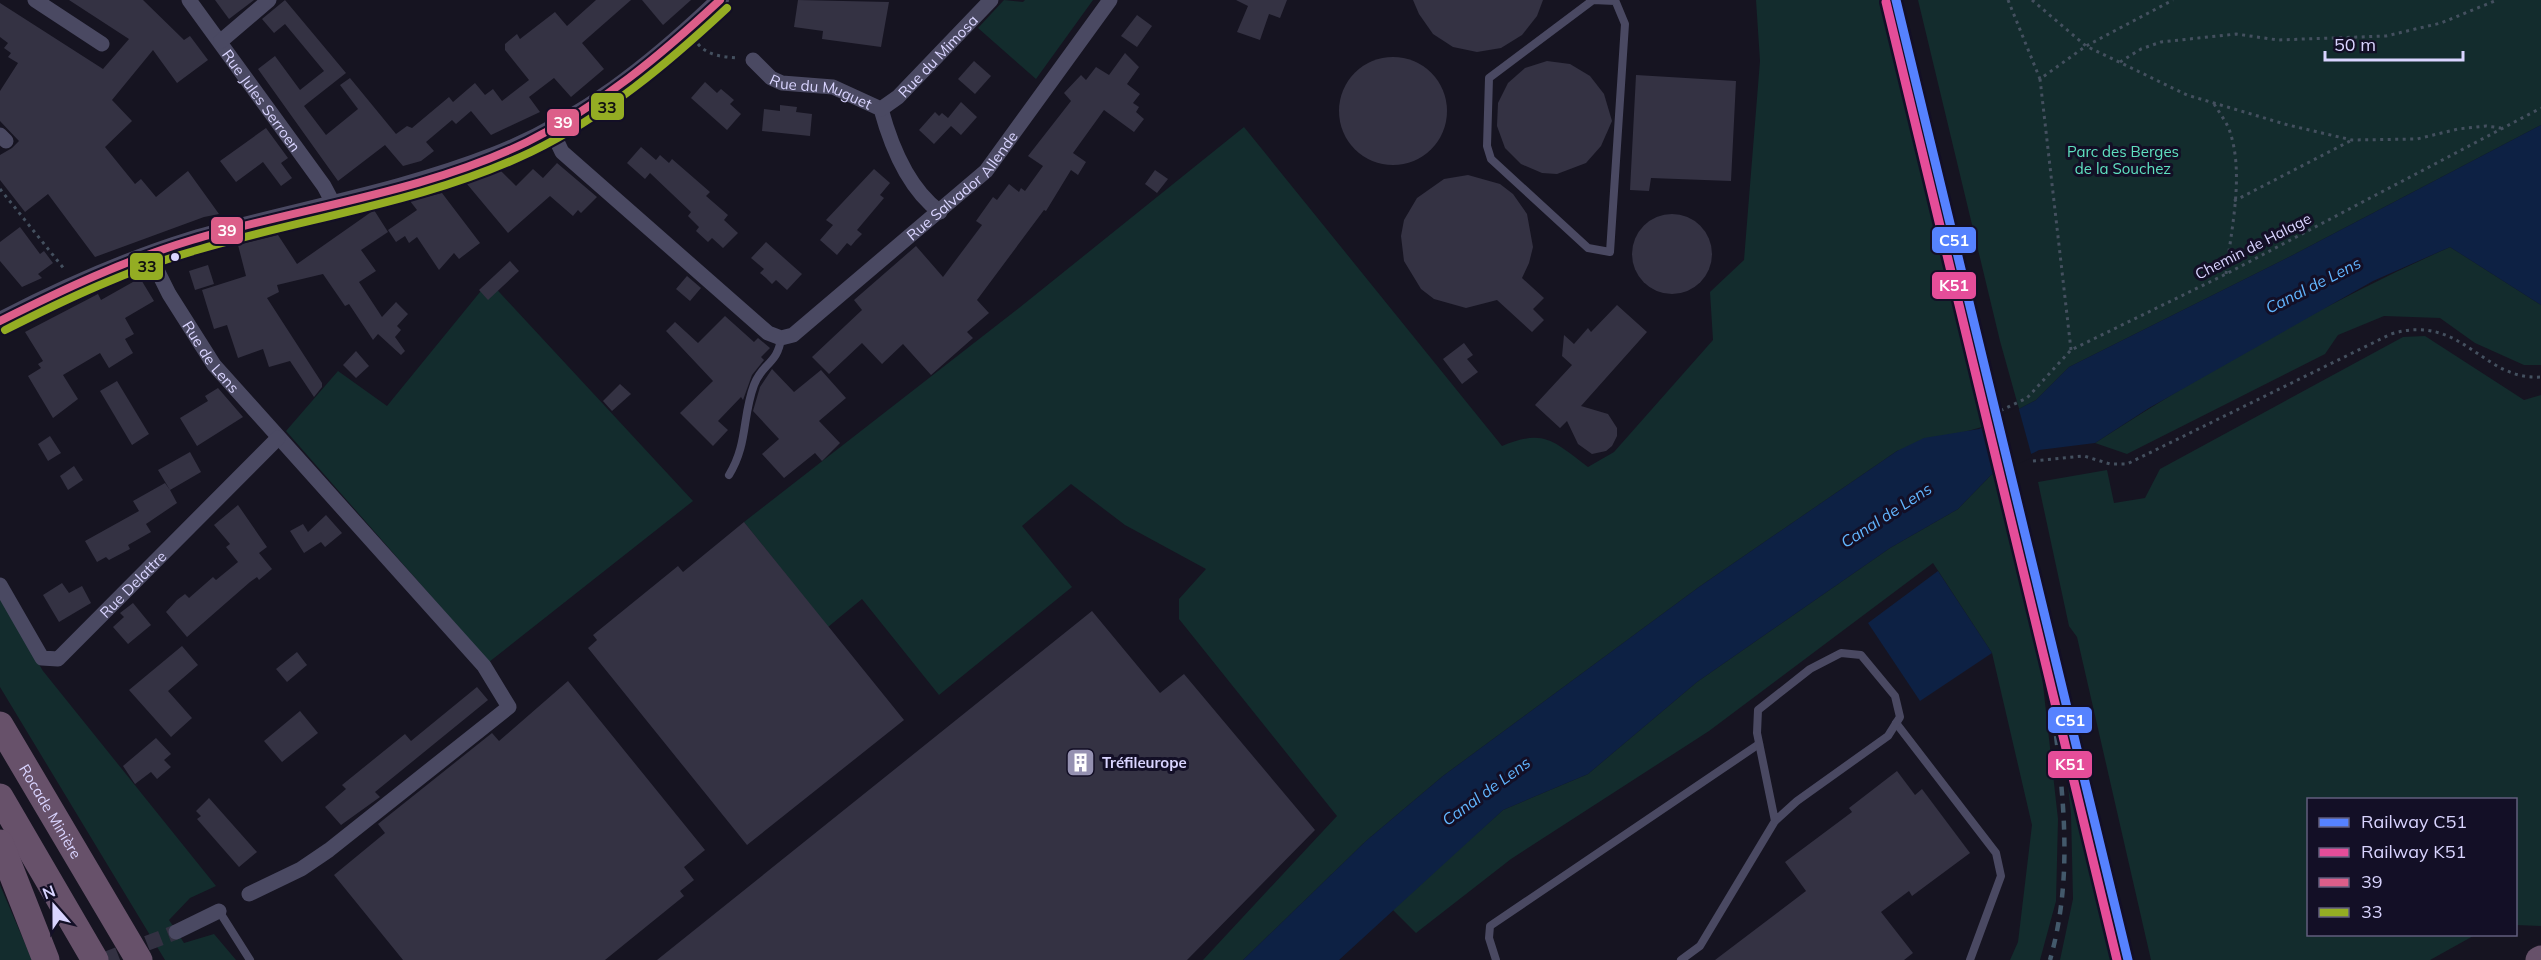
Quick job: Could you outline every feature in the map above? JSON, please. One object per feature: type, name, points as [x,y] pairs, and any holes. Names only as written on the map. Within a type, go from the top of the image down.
[{"type":"highway","name":"Rocade Minière","points":[[0,725],[140,960]]},
{"type":"highway","points":[[0,797],[95,960]]},
{"type":"highway","points":[[0,843],[46,960]]},
{"type":"street","points":[[34,0],[102,44]]},
{"type":"street","name":"Rue Jules Serroen","points":[[189,0],[221,41],[324,186],[333,203]]},
{"type":"street","points":[[221,41],[269,0]]},
{"type":"street","points":[[0,321],[78,285],[191,241],[448,172],[495,156],[551,129],[628,82],[688,31],[720,0]]},
{"type":"street","name":"Rue du Mimosa","points":[[881,109],[898,97],[991,0]]},
{"type":"street","name":"Rue Salvador Allende","points":[[782,338],[793,335],[986,171],[1003,152],[1049,82],[1110,0]]},
{"type":"street","name":"Rue du Muguet","points":[[753,60],[771,78],[782,83],[833,87],[881,109],[890,140],[917,189],[940,212]]},
{"type":"street","points":[[551,129],[562,152],[768,333],[782,338]]},
{"type":"street","name":"Rue de Lens","points":[[150,256],[170,294],[214,365],[484,666],[509,707],[329,850],[302,869],[249,894]]},
{"type":"street","name":"Rue Delattre","points":[[0,585],[42,658],[58,659],[283,443]]},
{"type":"street","points":[[176,932],[219,910]]},
{"type":"lane","points":[[1593,0],[1615,1],[1625,24],[1610,252],[1588,248],[1491,159],[1487,146],[1490,78],[1593,0]]},
{"type":"lane","points":[[729,475],[740,456],[753,387],[759,373],[780,353],[782,338]]},
{"type":"lane","points":[[1681,960],[1700,946],[1775,821],[1797,801],[1888,736],[1900,717],[1895,696],[1861,655],[1842,653],[1810,669],[1758,710],[1759,744],[1775,821]]},
{"type":"lane","points":[[1896,723],[1996,852],[2001,876],[1970,960]]},
{"type":"lane","points":[[1496,960],[1489,938],[1490,926],[1759,744]]},
{"type":"lane","points":[[219,910],[250,960]]},
{"type":"path","points":[[2008,0],[2040,79],[2071,350]]},
{"type":"path","points":[[2032,0],[2086,46],[2120,63],[2187,95],[2288,125],[2352,140],[2417,139],[2457,129],[2486,126],[2503,128]]},
{"type":"path","points":[[2040,79],[2086,46],[2173,0]]},
{"type":"path","points":[[2120,63],[2141,49],[2161,42],[2236,34],[2278,40],[2386,36],[2441,23],[2497,0]]},
{"type":"path","points":[[688,31],[703,51],[717,56],[753,60]]},
{"type":"path","points":[[2214,103],[2229,129],[2235,160],[2234,201],[2226,274]]},
{"type":"path","name":"Chemin de Halage","points":[[1987,417],[2027,398],[2071,350],[2226,274],[2541,108]]},
{"type":"path","points":[[2234,201],[2352,140]]},
{"type":"path","points":[[0,189],[78,285]]},
{"type":"path","points":[[2033,461],[2084,456],[2110,464],[2127,464],[2391,333],[2412,327],[2440,331],[2512,373],[2541,377]]},
{"type":"green space","points":[[1004,0],[1023,2],[1025,0],[1093,0],[1036,79],[978,28]]},
{"type":"green space","points":[[1756,0],[1885,0],[1989,425],[1897,451],[1699,587],[1443,776],[1366,841],[1243,960],[1203,960],[1337,816],[1179,619],[1179,599],[1206,569],[1125,525],[1071,484],[1022,526],[1072,587],[939,695],[862,599],[828,627],[744,522],[1019,308],[1244,127],[1502,446],[1529,438],[1548,440],[1588,467],[1614,452],[1713,340],[1710,292],[1744,260],[1760,61]]},
{"type":"green space","name":"Parc des Berges de la Souchez","points":[[1918,0],[2541,0],[2541,125],[2293,255],[2069,367],[2036,400],[2019,409],[2000,341]]},
{"type":"green space","points":[[2450,247],[2541,305],[2541,365],[2524,365],[2475,343],[2440,318],[2384,316],[2338,335],[2325,354],[2127,454],[2095,443],[2181,389],[2269,338],[2404,268]]},
{"type":"green space","points":[[489,281],[693,501],[489,662],[286,431],[338,371],[387,406]]},
{"type":"green space","points":[[2425,336],[2524,400],[2541,395],[2541,926],[2517,925],[2517,798],[2307,798],[2307,936],[2473,936],[2430,960],[2151,960],[2077,637],[2069,626],[2038,482],[2107,470],[2114,503],[2145,498],[2160,469],[2403,337]]},
{"type":"green space","points":[[2002,470],[2036,622],[2058,819],[2056,901],[2040,960],[2010,960],[2018,942],[2032,825],[1992,653],[1933,563],[1709,731],[1511,859],[1416,933],[1392,909],[1503,810],[1588,774],[1697,682],[1890,548],[1958,509],[1991,475]]},
{"type":"green space","points":[[0,599],[43,671],[216,886],[190,898],[169,920],[184,943],[214,934],[236,960],[165,960],[0,687]]},
{"type":"green space","points":[[2070,765],[2117,960],[2060,960],[2073,899],[2071,814],[2066,767]]},
{"type":"green space","points":[[0,885],[32,960],[0,960]]},
{"type":"water","name":"Canal de Lens","points":[[2541,125],[2541,305],[2450,247],[2373,281],[2149,408],[2095,443],[2039,450],[1991,475],[1958,509],[1890,548],[1697,682],[1588,774],[1503,810],[1339,960],[1243,960],[1366,841],[1443,776],[1699,587],[1897,451],[1924,438],[1979,429],[1989,425],[2036,400],[2069,367],[2293,255]]},
{"type":"water","points":[[1938,571],[1992,653],[1920,701],[1868,623]]},
{"type":"pier","points":[[2018,406],[2032,457],[2002,473],[1989,422]]},
{"type":"building","points":[[69,0],[143,0],[184,40],[190,36],[208,60],[177,83],[153,50],[112,100],[132,121],[105,147],[135,184],[141,179],[156,197],[188,171],[219,214],[204,217],[95,257],[48,194],[25,212],[0,180],[0,155],[19,141],[0,121],[0,91],[18,63],[8,57],[11,53],[4,48],[8,43],[0,37],[0,3],[103,69],[129,39]]},
{"type":"building","points":[[215,0],[254,0],[229,19]]},
{"type":"building","points":[[285,0],[346,73],[304,106],[326,135],[358,109],[340,85],[350,78],[396,134],[407,126],[412,128],[449,97],[453,102],[475,83],[485,95],[493,89],[502,101],[529,80],[505,50],[505,44],[517,34],[520,39],[555,12],[567,26],[596,0],[631,0],[582,43],[604,69],[571,97],[554,78],[529,97],[540,112],[491,135],[471,111],[456,124],[452,120],[426,142],[434,151],[421,161],[403,166],[385,145],[338,181],[258,69],[275,56],[300,90],[324,71],[285,24],[274,33],[262,19]]},
{"type":"building","points":[[642,0],[691,0],[663,25]]},
{"type":"building","points":[[798,0],[889,2],[881,47],[822,39],[823,31],[794,27]]},
{"type":"building","points":[[1236,0],[1287,0],[1280,18],[1269,14],[1260,40],[1237,32],[1248,6]]},
{"type":"building","points":[[1413,0],[1543,0],[1537,16],[1522,35],[1501,48],[1477,52],[1453,47],[1433,34],[1419,14]]},
{"type":"building","points":[[1137,15],[1152,26],[1137,47],[1121,36]]},
{"type":"building","points":[[1125,53],[1139,67],[1127,84],[1140,94],[1133,103],[1139,107],[1136,112],[1144,119],[1134,132],[1104,110],[1073,153],[1086,162],[1078,175],[1071,170],[1046,211],[1044,210],[977,300],[989,313],[967,332],[973,338],[931,375],[903,344],[882,364],[862,343],[829,374],[812,357],[862,310],[854,300],[916,246],[943,277],[982,225],[976,221],[993,197],[997,200],[1009,184],[1019,192],[1021,188],[1025,191],[1043,166],[1028,156],[1071,101],[1064,93],[1081,75],[1086,80],[1096,67],[1109,75]]},
{"type":"building","points":[[1393,57],[1414,61],[1431,73],[1443,90],[1447,111],[1443,132],[1431,149],[1414,161],[1393,165],[1372,161],[1355,149],[1343,132],[1339,111],[1343,90],[1355,73],[1372,61]]},
{"type":"building","points":[[974,61],[991,76],[975,94],[958,79]]},
{"type":"building","points":[[1547,61],[1570,64],[1590,76],[1604,94],[1612,121],[1601,146],[1586,163],[1557,174],[1542,173],[1521,164],[1505,148],[1497,126],[1498,103],[1508,83],[1525,68]]},
{"type":"building","points":[[1636,75],[1736,81],[1731,181],[1651,178],[1649,191],[1630,190]]},
{"type":"building","points":[[705,82],[717,93],[721,89],[734,100],[730,104],[741,114],[727,130],[691,98]]},
{"type":"building","points":[[961,102],[977,117],[961,135],[951,126],[934,144],[919,130],[935,112],[939,116],[942,113],[948,118]]},
{"type":"building","points":[[780,105],[797,107],[796,112],[812,114],[810,136],[762,131],[764,109],[780,111]]},
{"type":"building","points":[[266,128],[288,158],[281,163],[292,178],[281,186],[263,162],[236,182],[220,161]]},
{"type":"building","points":[[641,147],[656,160],[660,155],[669,163],[672,159],[710,192],[706,196],[728,215],[724,220],[738,233],[723,248],[712,238],[708,242],[696,231],[699,227],[688,216],[691,212],[650,173],[645,179],[627,163]]},
{"type":"building","points":[[557,163],[597,197],[581,213],[578,210],[573,216],[550,196],[508,233],[467,184],[500,170],[516,186],[533,169],[543,178]]},
{"type":"building","points":[[874,169],[890,183],[880,195],[884,198],[857,230],[862,234],[851,246],[847,243],[837,255],[820,240],[833,225],[826,220]]},
{"type":"building","points":[[1155,170],[1168,179],[1157,193],[1145,184]]},
{"type":"building","points":[[1468,175],[1500,184],[1513,194],[1527,214],[1533,247],[1522,278],[1544,298],[1533,309],[1544,320],[1532,332],[1497,300],[1466,308],[1434,299],[1421,289],[1404,261],[1401,236],[1404,220],[1417,198],[1444,179]]},
{"type":"building","points":[[442,193],[480,243],[459,259],[454,253],[439,270],[417,237],[409,243],[405,236],[396,242],[388,230],[417,210],[410,201]]},
{"type":"building","points":[[374,210],[388,232],[361,250],[376,271],[359,282],[382,317],[396,302],[408,314],[397,326],[401,330],[395,337],[405,351],[401,355],[378,334],[373,340],[349,304],[345,306],[323,274],[277,285],[279,292],[267,298],[322,383],[322,387],[314,397],[290,361],[269,367],[263,349],[238,358],[227,325],[214,329],[202,290],[246,276],[238,245],[278,235],[297,264]]},
{"type":"building","points":[[1672,214],[1687,217],[1700,226],[1709,239],[1712,254],[1709,269],[1700,282],[1687,291],[1672,294],[1657,291],[1644,282],[1635,269],[1632,254],[1635,239],[1644,226],[1657,217]]},
{"type":"building","points":[[20,227],[40,254],[44,251],[53,263],[38,274],[42,278],[22,287],[0,261],[0,242]]},
{"type":"building","points":[[766,242],[802,274],[787,290],[776,280],[772,284],[760,273],[764,269],[751,258]]},
{"type":"building","points":[[510,261],[519,271],[488,300],[479,290]]},
{"type":"building","points":[[208,265],[214,284],[195,290],[189,271]]},
{"type":"building","points":[[687,276],[701,288],[690,301],[676,289]]},
{"type":"building","points":[[140,278],[154,301],[125,318],[134,334],[125,339],[133,353],[109,368],[100,353],[63,375],[78,399],[53,418],[28,376],[41,368],[38,364],[43,361],[25,332],[98,294],[101,300]]},
{"type":"building","points":[[1617,305],[1647,332],[1581,406],[1608,414],[1617,428],[1617,436],[1612,446],[1606,451],[1592,454],[1578,444],[1567,421],[1560,428],[1535,405],[1572,365],[1562,356],[1564,335],[1574,344],[1588,328],[1591,332]]},
{"type":"building","points":[[725,316],[754,342],[758,338],[770,348],[761,357],[764,360],[752,375],[743,400],[741,397],[718,421],[728,430],[713,446],[680,413],[713,381],[666,331],[675,322],[698,343]]},
{"type":"building","points":[[1464,343],[1473,355],[1467,359],[1478,372],[1462,384],[1443,359]]},
{"type":"building","points":[[356,351],[369,366],[356,378],[343,365]]},
{"type":"building","points":[[772,369],[794,392],[821,370],[846,398],[819,421],[840,443],[822,461],[815,453],[784,478],[762,454],[779,439],[753,411],[760,387]]},
{"type":"building","points":[[117,381],[149,434],[132,445],[100,391]]},
{"type":"building","points":[[620,384],[631,394],[612,411],[603,401]]},
{"type":"building","points":[[218,388],[243,417],[197,446],[180,418],[208,401],[205,396]]},
{"type":"building","points":[[50,436],[61,453],[48,461],[38,444]]},
{"type":"building","points":[[190,452],[201,472],[170,490],[158,470]]},
{"type":"building","points":[[74,466],[83,480],[68,490],[60,476]]},
{"type":"building","points":[[165,483],[177,503],[146,524],[151,532],[128,545],[130,549],[109,560],[106,557],[97,562],[85,541],[139,511],[133,501]]},
{"type":"building","points":[[238,505],[267,547],[259,553],[272,569],[259,580],[257,577],[250,582],[187,637],[166,612],[185,594],[189,598],[213,577],[216,580],[238,562],[226,547],[230,544],[214,525]]},
{"type":"building","points":[[326,515],[342,533],[325,547],[321,542],[304,553],[290,531],[303,524],[308,532]]},
{"type":"building","points":[[744,522],[904,720],[747,845],[588,648],[597,640],[593,635],[678,566],[683,572]]},
{"type":"building","points":[[62,583],[69,593],[82,586],[91,603],[59,622],[43,595]]},
{"type":"building","points":[[133,603],[151,625],[128,644],[113,627],[124,617],[120,613]]},
{"type":"building","name":"Tréfileurope","points":[[1092,611],[1160,693],[1184,674],[1315,830],[1187,960],[657,960]]},
{"type":"building","points":[[182,646],[198,665],[168,691],[192,718],[171,737],[129,690]]},
{"type":"building","points":[[297,652],[307,665],[287,682],[276,669]]},
{"type":"building","points":[[568,681],[705,850],[684,867],[694,880],[680,891],[684,896],[605,960],[403,960],[334,875],[385,833],[378,824],[492,733],[499,741]]},
{"type":"building","points":[[477,687],[488,700],[375,792],[380,797],[341,825],[325,807],[346,789],[342,785],[405,734],[411,741]]},
{"type":"building","points":[[300,711],[318,733],[282,762],[264,741]]},
{"type":"building","points":[[156,738],[171,754],[164,760],[171,767],[157,779],[151,772],[135,784],[123,766]]},
{"type":"building","points":[[1897,771],[1915,795],[1922,789],[1970,853],[1912,896],[1909,891],[1881,912],[1913,953],[1904,960],[1715,960],[1806,891],[1785,862],[1852,812],[1849,808]]},
{"type":"building","points":[[209,798],[257,852],[239,867],[197,819],[201,816],[196,811]]},
{"type":"tunnel","points":[[104,960],[176,932]]},
{"type":"railway","points":[[2029,551],[2047,655],[2063,810],[2062,900],[2050,960]]},
{"type":"rail line","name":"C51","points":[[1896,0],[2128,960]]},
{"type":"rail line","name":"K51","points":[[1886,2],[2117,960]]},
{"type":"transit line","name":"39","points":[[0,321],[94,276],[167,248],[234,228],[404,187],[487,160],[554,128],[605,96],[652,60],[720,0]]},
{"type":"transit line","name":"33","points":[[5,330],[51,307],[147,266],[239,238],[450,184],[531,152],[585,122],[635,87],[727,8]]},
{"type":"place","name":"Tréfileurope","points":[[1081,762]]}]
